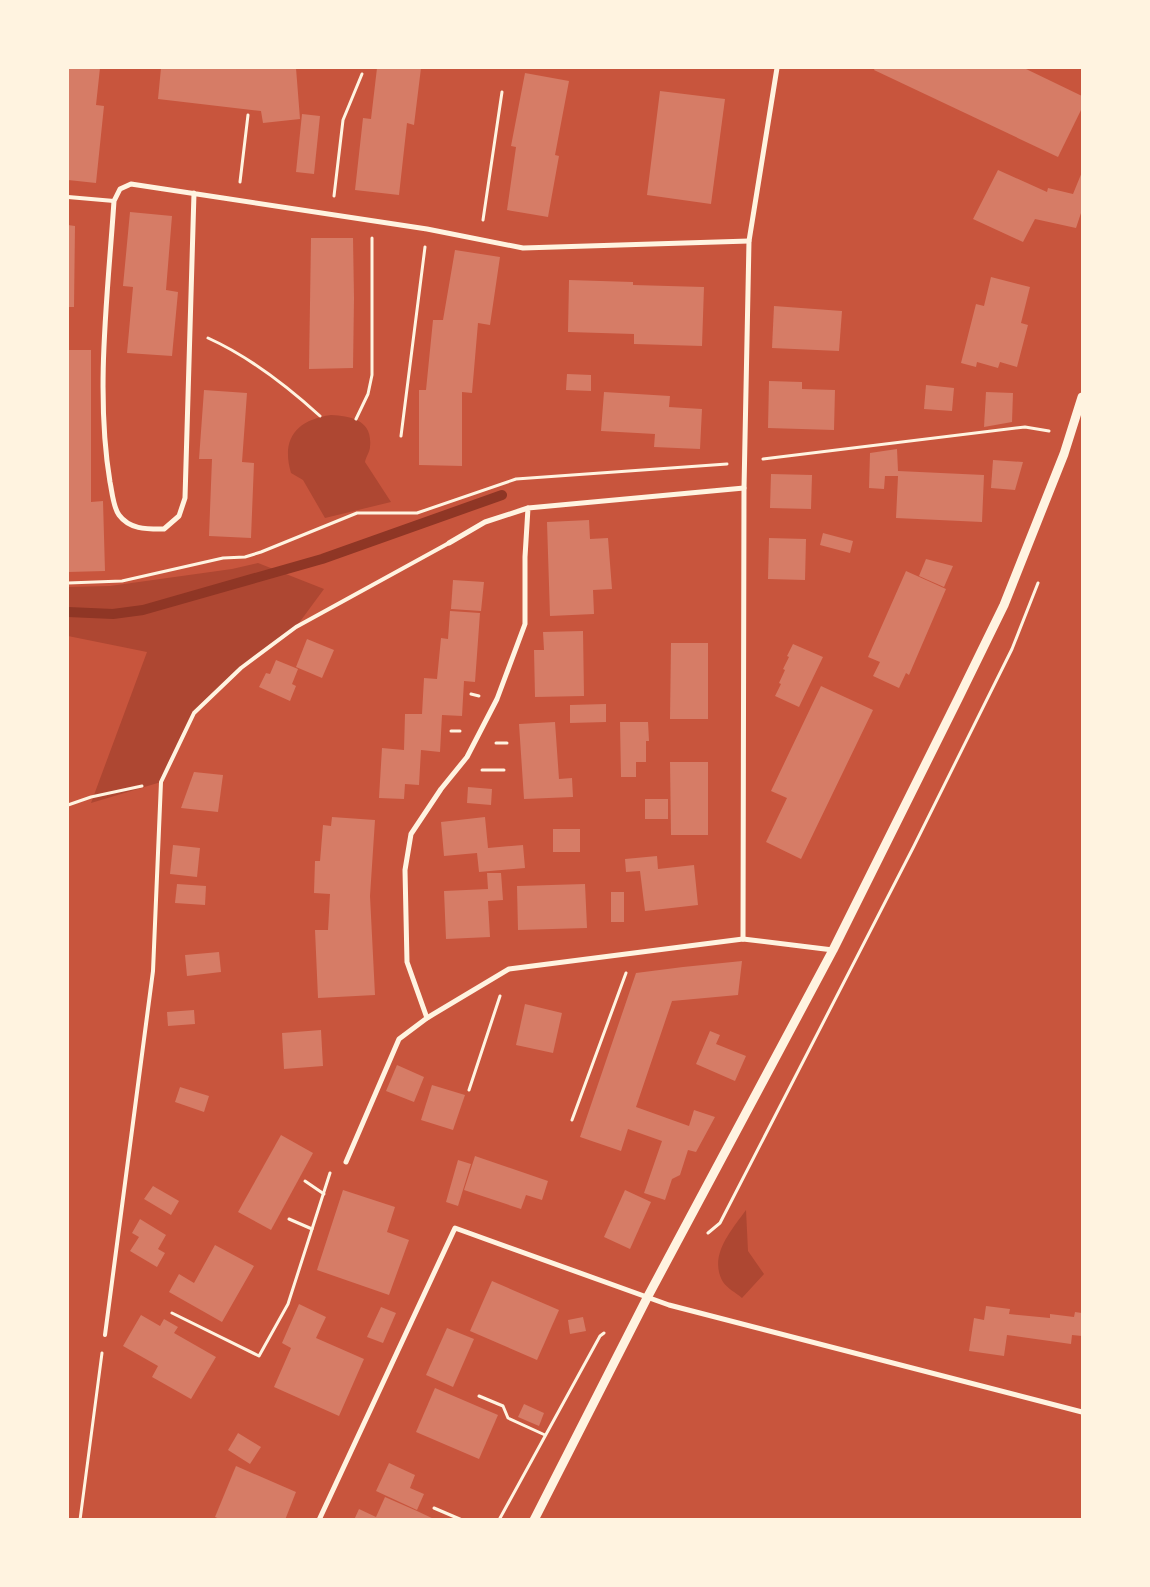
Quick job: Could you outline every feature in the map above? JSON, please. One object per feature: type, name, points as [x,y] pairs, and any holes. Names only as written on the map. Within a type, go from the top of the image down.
[{"type":"street","points":[[743,939],[744,462],[750,241],[777,68]]},
{"type":"street","points":[[194,193],[185,498],[179,516],[164,529],[142,529],[132,525],[119,514],[112,493],[106,454],[104,369],[114,201],[120,189],[131,184],[194,193],[427,229],[523,248],[750,241]]},
{"type":"street","points":[[534,1520],[647,1298],[833,950],[1004,605],[1071,434],[1082,397]]},
{"type":"street","points":[[449,543],[485,522],[528,508],[744,488]]},
{"type":"street","points":[[427,1018],[407,962],[405,870],[411,834],[441,789],[467,757],[497,699],[525,624],[525,557],[528,508]]},
{"type":"street","points":[[346,1162],[399,1040],[427,1018],[509,969],[743,939],[833,950]]},
{"type":"street","points":[[319,1520],[455,1228],[647,1298],[1082,1412]]},
{"type":"lane","points":[[68,197],[114,201]]},
{"type":"lane","points":[[105,1335],[153,971],[161,782],[194,713],[240,668],[296,627],[449,543]]},
{"type":"path","points":[[332,214],[342,120],[362,74]]},
{"type":"path","points":[[480,238],[502,92]]},
{"type":"path","points":[[238,200],[248,115]]},
{"type":"path","points":[[356,419],[368,394],[372,376],[372,220]]},
{"type":"path","points":[[401,436],[427,229]]},
{"type":"path","points":[[189,329],[229,348],[275,380],[320,416]]},
{"type":"path","points":[[68,583],[122,581],[223,558],[245,556],[261,552],[357,513],[417,513],[516,479],[716,465],[1024,427],[1071,434]]},
{"type":"path","points":[[68,805],[91,797],[161,782]]},
{"type":"path","points":[[572,1120],[633,954]]},
{"type":"path","points":[[469,1090],[509,969]]},
{"type":"path","points":[[172,1313],[259,1356],[288,1304],[333,1164],[346,1162]]},
{"type":"path","points":[[305,1182],[324,1194]]},
{"type":"path","points":[[289,1219],[312,1229]]},
{"type":"path","points":[[500,1520],[600,1336],[607,1331]]},
{"type":"path","points":[[80,1520],[105,1335]]},
{"type":"path","points":[[479,1396],[503,1406],[508,1418],[546,1435]]},
{"type":"path","points":[[434,1508],[462,1520]]},
{"type":"shaded area","points":[[331,415],[353,418],[364,425],[370,438],[370,449],[365,462],[391,502],[325,518],[303,480],[291,473],[288,450],[294,433],[309,421]]},
{"type":"shaded area","points":[[258,563],[324,589],[296,627],[241,668],[194,713],[161,782],[91,803],[147,652],[68,636],[68,587],[110,586],[232,569]]},
{"type":"shaded area","points":[[746,1210],[748,1251],[764,1274],[742,1298],[723,1282],[718,1263],[723,1244]]},
{"type":"building","points":[[68,68],[100,68],[96,105],[104,106],[96,183],[68,180]]},
{"type":"building","points":[[161,68],[296,68],[300,119],[263,123],[261,111],[158,99]]},
{"type":"building","points":[[377,68],[421,68],[414,125],[407,123],[399,195],[355,190],[363,118],[371,119]]},
{"type":"building","points":[[875,68],[1024,68],[1082,96],[1082,108],[1058,157],[874,70]]},
{"type":"building","points":[[525,73],[569,81],[555,155],[559,156],[548,217],[507,210],[516,147],[511,146]]},
{"type":"building","points":[[660,91],[725,99],[711,204],[647,195]]},
{"type":"building","points":[[302,114],[320,116],[314,174],[296,172]]},
{"type":"building","points":[[998,170],[1047,192],[1048,188],[1073,194],[1082,172],[1082,210],[1076,228],[1035,219],[1023,242],[973,219]]},
{"type":"building","points":[[130,212],[172,216],[166,290],[178,292],[172,356],[127,353],[133,287],[123,286]]},
{"type":"building","points":[[68,225],[75,226],[74,307],[68,307]]},
{"type":"building","points":[[311,238],[353,238],[353,368],[309,369]]},
{"type":"building","points":[[455,250],[500,257],[490,325],[478,323],[472,393],[462,392],[462,466],[419,465],[419,390],[426,390],[433,320],[443,320]]},
{"type":"building","points":[[991,277],[1030,287],[1021,323],[1028,325],[1017,367],[1000,362],[998,368],[977,362],[976,367],[961,363],[976,304],[984,306]]},
{"type":"building","points":[[569,280],[633,282],[633,285],[704,287],[702,346],[634,344],[634,334],[568,332]]},
{"type":"building","points":[[774,306],[842,311],[839,351],[772,348]]},
{"type":"building","points":[[68,350],[91,350],[91,502],[103,501],[105,571],[68,572]]},
{"type":"building","points":[[567,374],[591,375],[591,391],[566,390]]},
{"type":"building","points":[[769,381],[802,382],[802,389],[835,390],[834,430],[768,428]]},
{"type":"building","points":[[926,385],[954,388],[952,411],[924,409]]},
{"type":"building","points":[[204,390],[247,393],[242,462],[254,463],[251,538],[209,536],[212,459],[199,459]]},
{"type":"building","points":[[604,392],[670,396],[669,407],[702,409],[700,449],[654,447],[655,434],[601,431]]},
{"type":"building","points":[[986,392],[1013,393],[1012,422],[984,427]]},
{"type":"building","points":[[897,449],[898,471],[984,475],[982,522],[896,518],[898,476],[885,476],[884,489],[869,488],[870,453]]},
{"type":"building","points":[[993,460],[1023,462],[1015,490],[991,488]]},
{"type":"building","points":[[771,474],[812,475],[811,509],[770,508]]},
{"type":"building","points":[[589,520],[590,539],[608,538],[612,589],[593,590],[594,614],[550,616],[547,522]]},
{"type":"building","points":[[823,533],[853,541],[850,553],[820,545]]},
{"type":"building","points":[[769,538],[806,539],[805,580],[768,579]]},
{"type":"building","points":[[926,559],[953,566],[944,587],[919,576]]},
{"type":"building","points":[[906,571],[946,589],[909,675],[906,673],[899,688],[873,676],[880,662],[868,657]]},
{"type":"building","points":[[453,580],[484,582],[481,611],[451,609]]},
{"type":"building","points":[[450,611],[480,613],[475,682],[464,681],[462,716],[442,715],[440,752],[421,750],[419,785],[405,784],[404,799],[379,798],[382,748],[404,750],[405,714],[422,714],[424,678],[437,679],[441,638],[448,639]]},
{"type":"building","points":[[583,631],[584,696],[535,697],[534,650],[544,650],[543,632]]},
{"type":"building","points":[[307,639],[334,650],[322,678],[296,667]]},
{"type":"building","points":[[671,643],[708,643],[708,719],[670,719]]},
{"type":"building","points":[[793,644],[823,657],[799,707],[775,696],[781,684],[779,683],[785,670],[783,669],[789,657],[787,656]]},
{"type":"building","points":[[276,660],[298,669],[292,684],[296,686],[290,701],[259,687],[266,673],[270,674]]},
{"type":"building","points":[[821,686],[873,710],[801,859],[766,842],[787,798],[771,791]]},
{"type":"building","points":[[606,704],[606,722],[570,723],[570,705]]},
{"type":"building","points":[[555,722],[559,779],[572,778],[573,797],[524,799],[519,724]]},
{"type":"building","points":[[620,722],[648,722],[649,741],[646,741],[646,762],[636,762],[636,777],[621,777]]},
{"type":"building","points":[[670,762],[708,762],[708,835],[671,835]]},
{"type":"building","points":[[194,772],[223,775],[218,812],[181,808]]},
{"type":"building","points":[[468,787],[492,789],[491,805],[467,803]]},
{"type":"building","points":[[645,799],[668,799],[668,819],[645,819]]},
{"type":"building","points":[[332,817],[375,820],[370,896],[375,995],[318,998],[315,930],[328,930],[330,894],[314,893],[315,861],[320,861],[323,825],[331,826]]},
{"type":"building","points":[[485,817],[488,848],[523,845],[525,868],[479,872],[477,853],[444,856],[441,822]]},
{"type":"building","points":[[553,829],[580,829],[580,852],[553,852]]},
{"type":"building","points":[[173,845],[200,848],[197,877],[170,874]]},
{"type":"building","points":[[657,856],[658,869],[694,865],[698,905],[645,911],[640,871],[626,872],[625,859]]},
{"type":"building","points":[[487,873],[501,873],[503,900],[488,901],[490,937],[446,939],[444,891],[488,889]]},
{"type":"building","points":[[177,884],[206,886],[205,905],[175,903]]},
{"type":"building","points":[[585,884],[587,928],[518,930],[517,886]]},
{"type":"building","points":[[611,892],[624,892],[624,922],[611,922]]},
{"type":"building","points":[[219,952],[221,972],[187,976],[185,955]]},
{"type":"building","points":[[742,961],[738,995],[672,1001],[636,1107],[689,1126],[694,1110],[715,1117],[696,1152],[688,1150],[680,1175],[672,1179],[665,1200],[644,1193],[662,1141],[628,1129],[621,1151],[580,1137],[636,973]]},
{"type":"building","points":[[525,1004],[562,1013],[553,1053],[516,1045]]},
{"type":"building","points":[[194,1010],[195,1024],[168,1026],[167,1012]]},
{"type":"building","points":[[321,1030],[323,1066],[284,1069],[282,1033]]},
{"type":"building","points":[[710,1031],[720,1035],[716,1044],[746,1056],[735,1081],[696,1064]]},
{"type":"building","points":[[397,1065],[424,1077],[414,1102],[386,1091]]},
{"type":"building","points":[[432,1085],[465,1095],[453,1130],[421,1120]]},
{"type":"building","points":[[180,1087],[209,1096],[204,1112],[175,1102]]},
{"type":"building","points":[[281,1135],[313,1153],[271,1230],[238,1212]]},
{"type":"building","points":[[475,1156],[548,1181],[542,1200],[526,1195],[521,1209],[464,1190]]},
{"type":"building","points":[[458,1160],[471,1164],[458,1206],[446,1202]]},
{"type":"building","points":[[153,1186],[179,1201],[171,1215],[144,1199]]},
{"type":"building","points":[[343,1190],[395,1207],[387,1232],[409,1240],[389,1295],[317,1270]]},
{"type":"building","points":[[625,1190],[651,1202],[630,1249],[604,1237]]},
{"type":"building","points":[[140,1219],[166,1235],[158,1249],[165,1253],[157,1267],[130,1251],[139,1237],[132,1233]]},
{"type":"building","points":[[215,1245],[254,1266],[222,1322],[169,1292],[179,1274],[194,1283]]},
{"type":"building","points":[[492,1281],[559,1310],[537,1360],[470,1331]]},
{"type":"building","points":[[299,1304],[326,1317],[316,1338],[364,1359],[339,1416],[274,1387],[291,1348],[282,1343]]},
{"type":"building","points":[[986,1306],[1010,1309],[1009,1314],[1050,1318],[1050,1314],[1074,1317],[1075,1312],[1082,1313],[1082,1336],[1072,1335],[1071,1344],[1007,1335],[1004,1356],[969,1351],[974,1318],[984,1320]]},
{"type":"building","points":[[381,1307],[396,1313],[383,1343],[367,1337]]},
{"type":"building","points":[[141,1315],[160,1326],[164,1319],[178,1327],[174,1333],[216,1357],[191,1399],[152,1377],[158,1366],[123,1346]]},
{"type":"building","points":[[583,1317],[586,1331],[570,1334],[568,1320]]},
{"type":"building","points":[[447,1328],[474,1339],[453,1387],[426,1375]]},
{"type":"building","points":[[435,1388],[498,1415],[479,1459],[416,1432]]},
{"type":"building","points":[[524,1404],[544,1413],[539,1426],[518,1417]]},
{"type":"building","points":[[238,1433],[261,1447],[250,1464],[228,1450]]},
{"type":"building","points":[[389,1463],[415,1475],[410,1488],[424,1494],[417,1510],[376,1491]]},
{"type":"building","points":[[236,1466],[296,1492],[285,1520],[222,1520],[215,1517]]},
{"type":"building","points":[[385,1497],[436,1520],[354,1520],[359,1509],[376,1517]]},
{"type":"waterway","points":[[68,612],[113,614],[143,610],[322,559],[502,495]]}]
